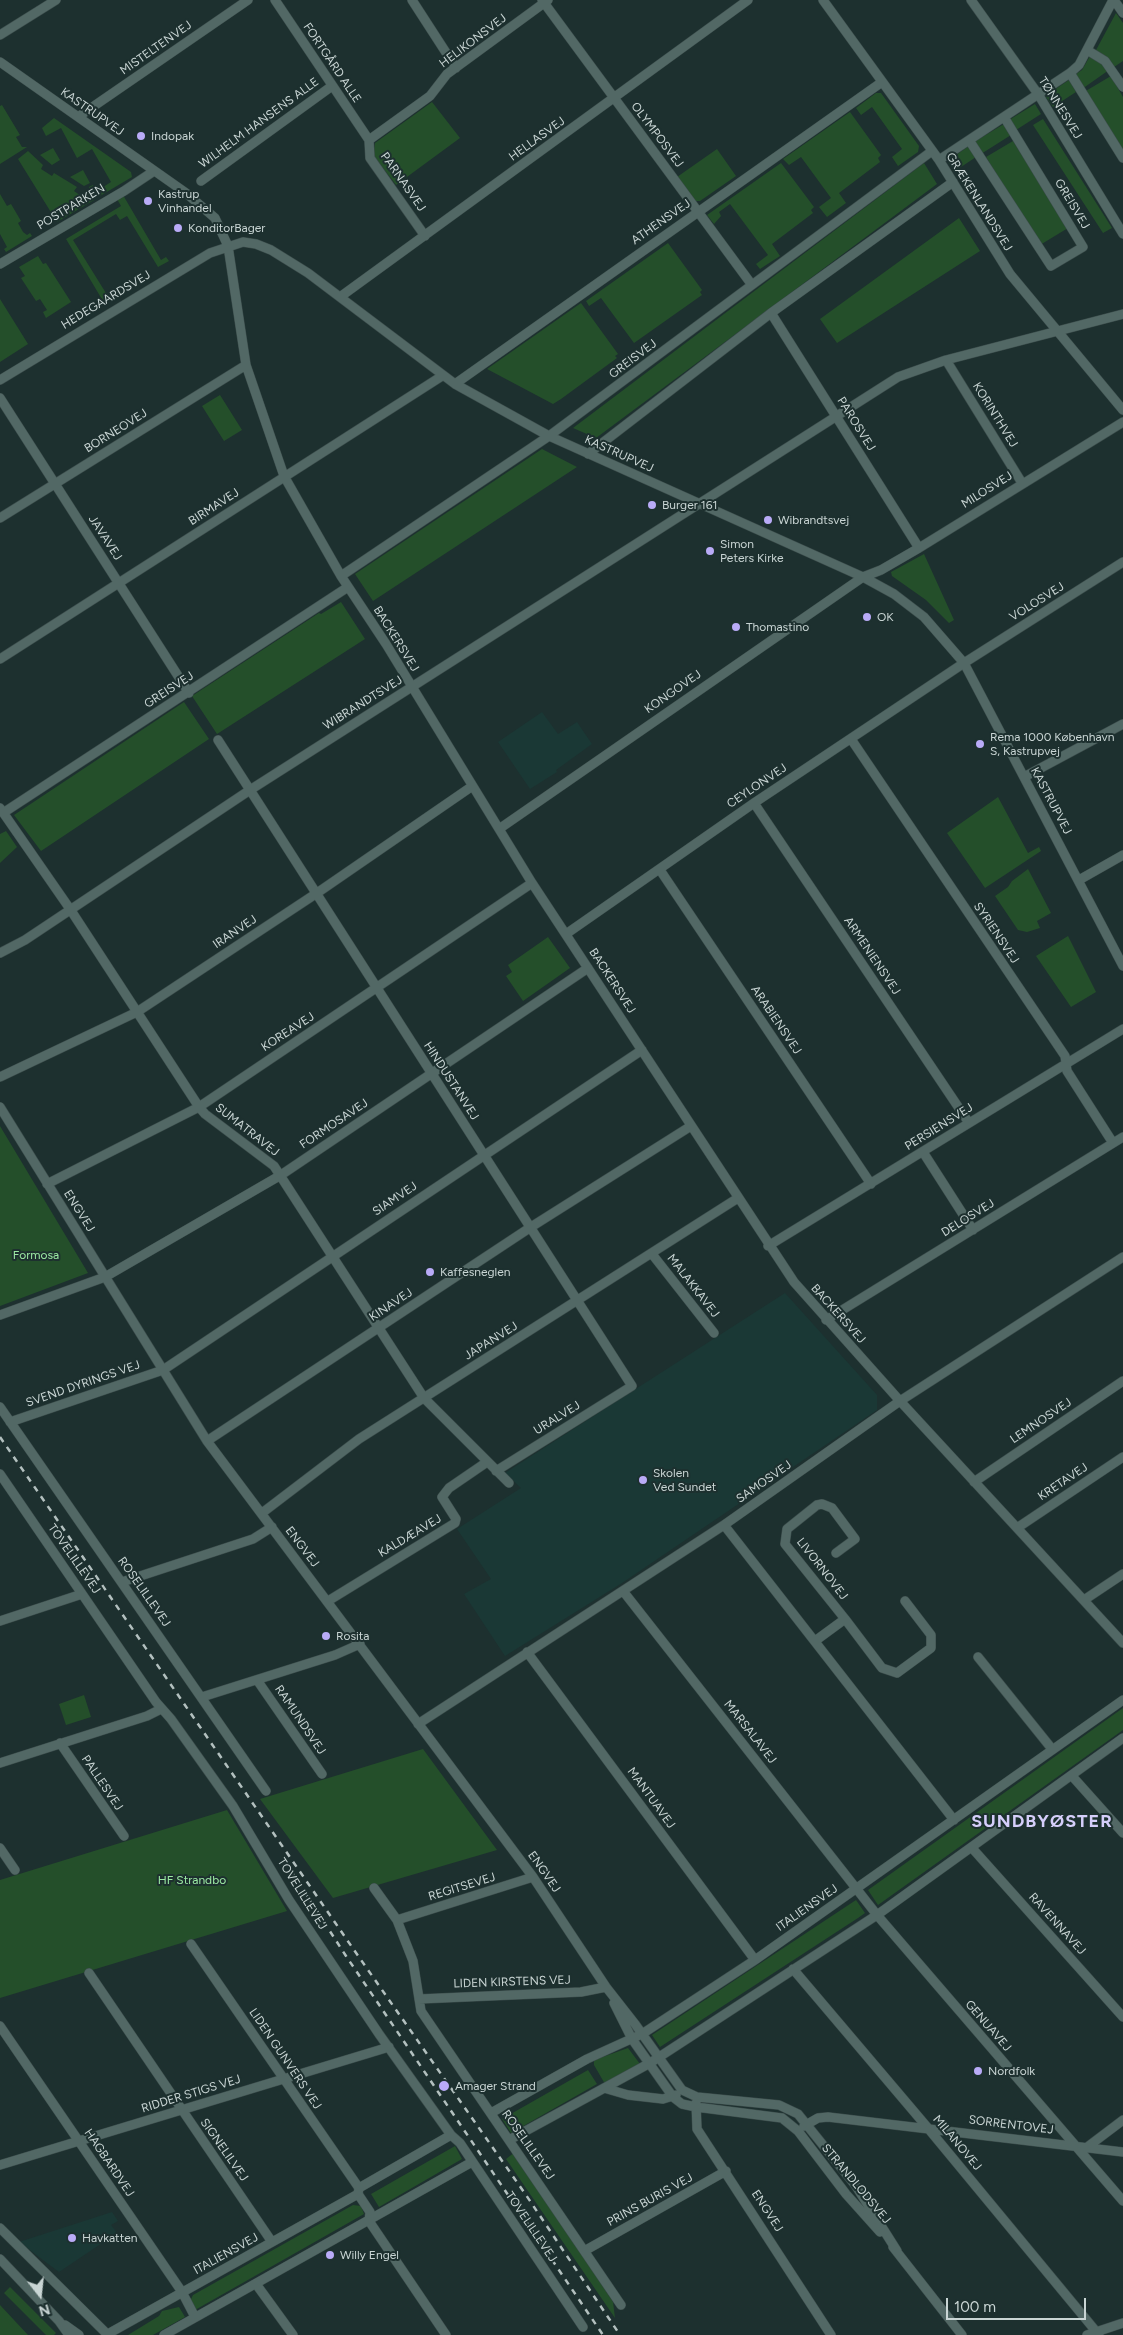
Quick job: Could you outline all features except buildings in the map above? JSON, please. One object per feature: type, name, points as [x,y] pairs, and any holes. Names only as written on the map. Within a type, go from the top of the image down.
[{"type":"street","points":[[0,36],[56,0]]},
{"type":"street","name":"MISTELTENVEJ","points":[[78,117],[248,0]]},
{"type":"street","name":"FORTGÅRD ALLE","points":[[275,0],[369,140]]},
{"type":"street","points":[[412,0],[456,68]]},
{"type":"street","name":"HELLASVEJ","points":[[340,297],[748,0]]},
{"type":"street","name":"GRÆKENLANDSVEJ","points":[[822,0],[939,160],[1010,274],[1056,332],[1123,410]]},
{"type":"street","name":"TØNNESVEJ","points":[[970,0],[1038,94],[1123,234]]},
{"type":"street","points":[[939,160],[1070,73],[1079,64],[1113,0],[1123,12]]},
{"type":"street","name":"HELIKONSVEJ","points":[[369,140],[430,96],[447,74],[545,1]]},
{"type":"street","name":"OLYMPOSVEJ","points":[[545,1],[613,98],[752,285]]},
{"type":"street","points":[[1087,50],[1109,66],[1123,87]]},
{"type":"street","name":"KASTRUPVEJ","points":[[0,62],[208,210],[221,228],[228,246],[251,242],[271,250],[308,273],[455,384],[549,436],[863,577],[894,594],[924,617],[964,663],[1123,966]]},
{"type":"street","points":[[1070,73],[1123,158]]},
{"type":"street","name":"ATHENSVEJ","points":[[455,384],[882,82]]},
{"type":"street","name":"WILHELM HANSENS ALLE","points":[[202,181],[332,86]]},
{"type":"street","name":"GREISVEJ","points":[[969,140],[1051,266],[1083,247],[1004,117]]},
{"type":"street","name":"PARNASVEJ","points":[[369,140],[370,158],[425,236]]},
{"type":"street","name":"GREISVEJ","points":[[341,576],[549,436],[932,151]]},
{"type":"street","name":"POSTPARKEN","points":[[0,264],[154,171]]},
{"type":"street","points":[[588,454],[771,314],[953,182]]},
{"type":"street","name":"BACKERSVEJ","points":[[228,246],[246,365],[284,476],[341,576],[532,883],[768,1246],[794,1282],[900,1402],[1123,1643]]},
{"type":"street","name":"HEDEGAARDSVEJ","points":[[0,380],[179,271],[210,253],[228,246]]},
{"type":"street","name":"PAROSVEJ","points":[[771,314],[919,548]]},
{"type":"street","name":"WIBRANDTSVEJ","points":[[0,953],[25,940],[250,790],[898,377],[946,360],[1123,314]]},
{"type":"street","name":"KORINTHVEJ","points":[[946,360],[1022,483]]},
{"type":"street","name":"BORNEOVEJ","points":[[0,518],[246,365]]},
{"type":"street","name":"BIRMAVEJ","points":[[0,659],[442,376]]},
{"type":"street","name":"JAVAVEJ","points":[[0,398],[189,693]]},
{"type":"street","name":"MILOSVEJ","points":[[863,577],[881,570],[919,548],[1123,422]]},
{"type":"street","name":"VOLOSVEJ","points":[[964,663],[1123,562]]},
{"type":"street","name":"KONGOVEJ","points":[[499,829],[863,577]]},
{"type":"street","name":"GREISVEJ","points":[[3,816],[348,587]]},
{"type":"street","name":"CEYLONVEJ","points":[[566,934],[754,803],[964,663]]},
{"type":"street","points":[[1024,777],[1123,724]]},
{"type":"street","name":"SYRIENSVEJ","points":[[851,739],[1065,1056],[1067,1071],[1113,1143]]},
{"type":"street","points":[[218,740],[250,790]]},
{"type":"street","name":"IRANVEJ","points":[[0,1077],[137,1012],[317,893],[471,787]]},
{"type":"street","name":"HINDUSTANVEJ","points":[[250,790],[632,1386]]},
{"type":"street","name":"ARMENIENSVEJ","points":[[754,803],[969,1123]]},
{"type":"street","name":"SUMATRAVEJ","points":[[3,816],[70,909],[199,1107],[205,1114],[274,1166],[424,1398],[509,1484]]},
{"type":"street","points":[[1079,880],[1123,855]]},
{"type":"street","name":"ARABIENSVEJ","points":[[660,870],[871,1184]]},
{"type":"street","name":"KOREAVEJ","points":[[47,1184],[199,1107],[532,883]]},
{"type":"street","name":"FORMOSAVEJ","points":[[0,1315],[105,1277],[280,1175],[588,968]]},
{"type":"street","name":"PERSIENSVEJ","points":[[768,1246],[1123,1029]]},
{"type":"street","name":"SIAMVEJ","points":[[163,1370],[642,1050]]},
{"type":"street","name":"ENGVEJ","points":[[0,1107],[208,1441],[533,1877],[606,1987],[642,2034],[654,2061]]},
{"type":"street","name":"KINAVEJ","points":[[208,1441],[530,1227],[691,1126]]},
{"type":"street","name":"DELOSVEJ","points":[[826,1320],[1123,1137]]},
{"type":"street","points":[[923,1152],[973,1230]]},
{"type":"street","name":"JAPANVEJ","points":[[262,1513],[359,1439],[738,1198]]},
{"type":"street","name":"MALAKKAVEJ","points":[[652,1254],[714,1333]]},
{"type":"street","name":"SAMOSVEJ","points":[[418,1724],[724,1525],[900,1402],[1123,1257]]},
{"type":"street","name":"SVEND DYRINGS VEJ","points":[[10,1422],[163,1370]]},
{"type":"street","name":"LEMNOSVEJ","points":[[974,1482],[1123,1381]]},
{"type":"street","name":"URALVEJ","points":[[496,1471],[632,1386]]},
{"type":"street","name":"ROSELILLEVEJ","points":[[0,1407],[266,1791]]},
{"type":"street","name":"KRETAVEJ","points":[[1017,1528],[1123,1457]]},
{"type":"street","name":"KALDÆAVEJ","points":[[328,1601],[455,1523],[456,1519],[442,1497],[449,1488],[487,1462]]},
{"type":"street","name":"TOVELILLEVEJ","points":[[0,1474],[161,1709],[171,1719],[233,1806],[289,1900],[389,2047],[472,2162],[583,2326]]},
{"type":"street","name":"LIVORNOVEJ","points":[[836,1553],[855,1539],[832,1508],[822,1504],[817,1505],[787,1529],[785,1544],[845,1618],[882,1668],[897,1673],[931,1648],[931,1635],[905,1601]]},
{"type":"street","points":[[724,1525],[954,1820]]},
{"type":"street","points":[[122,1582],[253,1539],[272,1527]]},
{"type":"street","points":[[1084,1600],[1123,1574]]},
{"type":"street","name":"MARSALAVEJ","points":[[623,1591],[856,1889]]},
{"type":"street","points":[[0,1620],[82,1594]]},
{"type":"street","name":"LIVORNOVEJ","points":[[815,1642],[845,1618]]},
{"type":"street","name":"RAMUNDSVEJ","points":[[202,1697],[335,1655],[360,1644]]},
{"type":"street","name":"MANTUAVEJ","points":[[527,1652],[755,1960]]},
{"type":"street","points":[[978,1657],[1052,1749]]},
{"type":"street","name":"RAMUNDSVEJ","points":[[257,1680],[322,1774]]},
{"type":"street","name":"ITALIENSVEJ","points":[[491,2113],[587,2059],[642,2034],[755,1960],[1123,1700]]},
{"type":"street","name":"PALLESVEJ","points":[[0,1763],[146,1716],[161,1709]]},
{"type":"street","points":[[509,2140],[654,2061],[877,1915],[1123,1738]]},
{"type":"street","name":"PALLESVEJ","points":[[60,1743],[124,1836]]},
{"type":"street","points":[[1072,1776],[1123,1833]]},
{"type":"street","points":[[0,1848],[15,1870]]},
{"type":"street","name":"RAVENNAVEJ","points":[[972,1848],[1123,2017]]},
{"type":"street","name":"REGITSEVEJ","points":[[398,1920],[533,1877]]},
{"type":"street","name":"ROSELILLEVEJ","points":[[374,1888],[398,1920],[412,1961],[421,2011],[586,2250],[621,2305]]},
{"type":"street","name":"GENUAVEJ","points":[[856,1889],[1123,2201]]},
{"type":"street","name":"LIDEN GUNVERS VEJ","points":[[192,1944],[358,2191]]},
{"type":"street","name":"MILANOVEJ","points":[[793,1969],[1098,2333]]},
{"type":"street","name":"SIGNELILVEJ","points":[[89,1973],[272,2242]]},
{"type":"street","name":"ENGVEJ","points":[[606,1987],[632,2039],[654,2061]]},
{"type":"street","name":"LIDEN KIRSTENS VEJ","points":[[419,1999],[581,1992],[606,1987]]},
{"type":"street","name":"HAGBARDVEJ","points":[[0,2026],[182,2292],[195,2317]]},
{"type":"street","name":"RIDDER STIGS VEJ","points":[[0,2165],[389,2047]]},
{"type":"street","points":[[654,2061],[682,2090],[697,2097],[779,2106],[798,2114],[807,2124]]},
{"type":"street","points":[[654,2061],[673,2097],[682,2104],[782,2118],[798,2131]]},
{"type":"street","points":[[604,2088],[628,2095],[663,2099],[673,2097],[682,2090]]},
{"type":"street","name":"ENGVEJ","points":[[697,2097],[697,2128],[831,2335]]},
{"type":"street","name":"SORRENTOVEJ","points":[[798,2131],[818,2118],[828,2117],[1123,2152]]},
{"type":"street","points":[[1086,2148],[1123,2120]]},
{"type":"street","name":"STRANDLODSVEJ","points":[[807,2124],[856,2186],[897,2251]]},
{"type":"street","name":"STRANDLODSVEJ","points":[[798,2131],[846,2194],[897,2251],[962,2335]]},
{"type":"street","name":"ITALIENSVEJ","points":[[106,2335],[272,2242],[451,2135]]},
{"type":"street","points":[[164,2335],[472,2162]]},
{"type":"street","name":"PRINS BURIS VEJ","points":[[586,2250],[726,2171]]},
{"type":"street","points":[[358,2191],[370,2212],[369,2220],[446,2335]]},
{"type":"street","points":[[0,2228],[106,2335]]},
{"type":"street","points":[[0,2259],[59,2321],[69,2335]]},
{"type":"street","points":[[256,2284],[293,2335]]},
{"type":"street","points":[[59,2321],[79,2335]]},
{"type":"street","points":[[1087,2335],[1098,2333],[1123,2323]]},
{"type":"shaded area","points":[[542,712],[558,734],[577,722],[592,744],[556,770],[557,772],[530,789],[498,742]]},
{"type":"shaded area","name":"Skolen Ved Sundet","points":[[785,1293],[877,1395],[877,1410],[622,1583],[505,1656],[464,1594],[491,1579],[457,1529],[521,1488],[505,1473]]},
{"type":"shaded area","name":"Havkatten","points":[[112,2212],[118,2221],[111,2225],[117,2233],[59,2272],[19,2242]]},
{"type":"green space","points":[[1116,13],[1123,23],[1123,61],[1114,67],[1095,52]]},
{"type":"green space","points":[[1090,56],[1101,61],[1109,70],[1082,89],[1076,74],[1082,70]]},
{"type":"green space","points":[[1111,76],[1123,97],[1123,155],[1084,92]]},
{"type":"green space","points":[[1069,80],[1076,92],[1053,107],[1046,97]]},
{"type":"green space","points":[[876,93],[881,93],[919,146],[918,152],[898,166],[892,157],[902,149],[872,107],[861,115],[856,108]]},
{"type":"green space","points":[[432,102],[460,138],[396,185],[373,155],[375,143]]},
{"type":"green space","points":[[1035,104],[1041,114],[1016,130],[1009,120]]},
{"type":"green space","points":[[2,105],[20,135],[16,137],[22,147],[27,147],[0,164],[0,106]]},
{"type":"green space","points":[[850,112],[881,155],[878,158],[880,162],[839,193],[846,203],[827,217],[819,207],[831,198],[801,157],[789,165],[783,159]]},
{"type":"green space","points":[[54,118],[131,172],[132,177],[100,196],[89,190],[89,187],[93,185],[97,191],[111,182],[92,149],[77,158],[61,128],[46,136],[42,128]]},
{"type":"green space","points":[[1043,119],[1112,228],[1103,233],[1033,125]]},
{"type":"green space","points":[[1004,124],[1011,135],[981,154],[974,142]]},
{"type":"green space","points":[[1013,141],[1068,228],[1040,245],[986,157]]},
{"type":"green space","points":[[969,146],[976,157],[955,171],[949,163],[950,159]]},
{"type":"green space","points":[[53,148],[60,160],[52,165],[40,155]]},
{"type":"green space","points":[[717,149],[736,176],[700,201],[695,201],[677,177]]},
{"type":"green space","points":[[28,151],[43,165],[41,169],[52,176],[54,173],[77,187],[74,191],[84,198],[89,200],[91,197],[94,200],[57,222],[18,159]]},
{"type":"green space","points":[[781,163],[814,207],[811,210],[813,213],[772,244],[780,256],[760,269],[756,264],[768,255],[730,204],[719,212],[721,216],[714,224],[707,215]]},
{"type":"green space","points":[[924,163],[937,184],[596,438],[573,428]]},
{"type":"green space","points":[[83,170],[90,183],[84,186],[70,177]]},
{"type":"green space","points":[[0,194],[7,206],[11,204],[21,221],[18,223],[23,232],[27,235],[30,233],[32,236],[6,252],[4,249],[7,247],[0,234]]},
{"type":"green space","points":[[123,195],[161,260],[166,257],[169,261],[158,267],[127,216],[120,220],[116,214],[73,240],[109,298],[103,301],[66,239],[121,206],[117,199]]},
{"type":"green space","points":[[959,218],[980,251],[837,343],[820,319]]},
{"type":"green space","points":[[668,243],[702,290],[700,292],[702,295],[634,343],[601,298],[589,306],[586,301]]},
{"type":"green space","points":[[38,256],[43,264],[46,263],[71,302],[46,318],[43,312],[47,310],[40,299],[36,301],[21,278],[25,276],[19,267]]},
{"type":"green space","points":[[0,299],[28,344],[0,362]]},
{"type":"green space","points":[[581,303],[618,354],[615,356],[617,358],[561,399],[553,404],[487,369]]},
{"type":"green space","points":[[220,395],[242,430],[224,441],[202,406]]},
{"type":"green space","points":[[542,449],[577,467],[373,601],[355,574]]},
{"type":"green space","points":[[924,554],[954,620],[949,623],[926,600],[892,576],[891,572]]},
{"type":"green space","points":[[341,602],[365,639],[217,734],[192,696],[319,613],[321,614]]},
{"type":"green space","points":[[184,702],[209,739],[41,851],[14,815]]},
{"type":"green space","points":[[998,797],[1028,853],[1039,847],[1041,851],[985,888],[947,833]]},
{"type":"green space","points":[[6,831],[17,847],[0,863],[0,834]]},
{"type":"green space","points":[[1028,869],[1051,913],[1037,921],[1040,928],[1027,932],[1018,930],[995,896]]},
{"type":"green space","points":[[1068,936],[1096,992],[1071,1007],[1036,956]]},
{"type":"green space","points":[[548,937],[570,968],[523,1001],[506,976],[512,972],[508,965]]},
{"type":"green space","name":"Formosa","points":[[0,1126],[88,1273],[0,1306]]},
{"type":"green space","points":[[84,1695],[91,1717],[66,1725],[59,1704]]},
{"type":"green space","points":[[1123,1708],[1123,1730],[878,1905],[868,1890]]},
{"type":"green space","points":[[423,1749],[497,1850],[333,1898],[260,1799]]},
{"type":"green space","name":"HF Strandbo","points":[[227,1810],[287,1911],[0,1998],[0,1880]]},
{"type":"green space","points":[[856,1900],[865,1913],[660,2047],[652,2035]]},
{"type":"green space","points":[[628,2048],[640,2064],[605,2084],[594,2065],[594,2060]]},
{"type":"green space","points":[[588,2070],[597,2084],[511,2133],[502,2119]]},
{"type":"green space","points":[[455,2146],[462,2159],[379,2207],[371,2194]]},
{"type":"green space","points":[[515,2152],[613,2302],[615,2318],[506,2159]]},
{"type":"green space","points":[[353,2205],[361,2206],[364,2214],[195,2310],[190,2301],[193,2295]]},
{"type":"green space","points":[[10,2287],[56,2333],[54,2335],[46,2335],[4,2293]]},
{"type":"green space","points":[[0,2305],[28,2335],[0,2335]]},
{"type":"green space","points":[[179,2307],[185,2317],[153,2335],[128,2335],[159,2316],[162,2311]]},
{"type":"railway","points":[[0,1437],[354,1950],[526,2195],[620,2335]]},
{"type":"railway","points":[[291,1871],[346,1956],[603,2335]]},
{"type":"place","name":"Indopak","points":[[141,136]]},
{"type":"place","name":"Kastrup Vinhandel","points":[[148,201]]},
{"type":"place","name":"KonditorBager","points":[[178,228]]},
{"type":"place","name":"Burger 161","points":[[652,505]]},
{"type":"place","name":"Wibrandtsvej","points":[[768,520]]},
{"type":"place","name":"Simon Peters Kirke","points":[[710,551]]},
{"type":"place","name":"OK","points":[[867,617]]},
{"type":"place","name":"Thomastino","points":[[736,627]]},
{"type":"place","name":"Rema 1000 København S, Kastrupvej","points":[[980,744]]},
{"type":"place","name":"Kaffesneglen","points":[[430,1272]]},
{"type":"place","name":"Skolen Ved Sundet","points":[[643,1480]]},
{"type":"place","name":"Rosita","points":[[326,1636]]},
{"type":"place","name":"Nordfolk","points":[[978,2071]]},
{"type":"place","name":"Amager Strand","points":[[444,2086]]},
{"type":"place","name":"Havkatten","points":[[72,2238]]},
{"type":"place","name":"Willy Engel","points":[[330,2255]]},
{"type":"district","name":"SUNDBYØSTER","points":[[1042,1822]]}]
